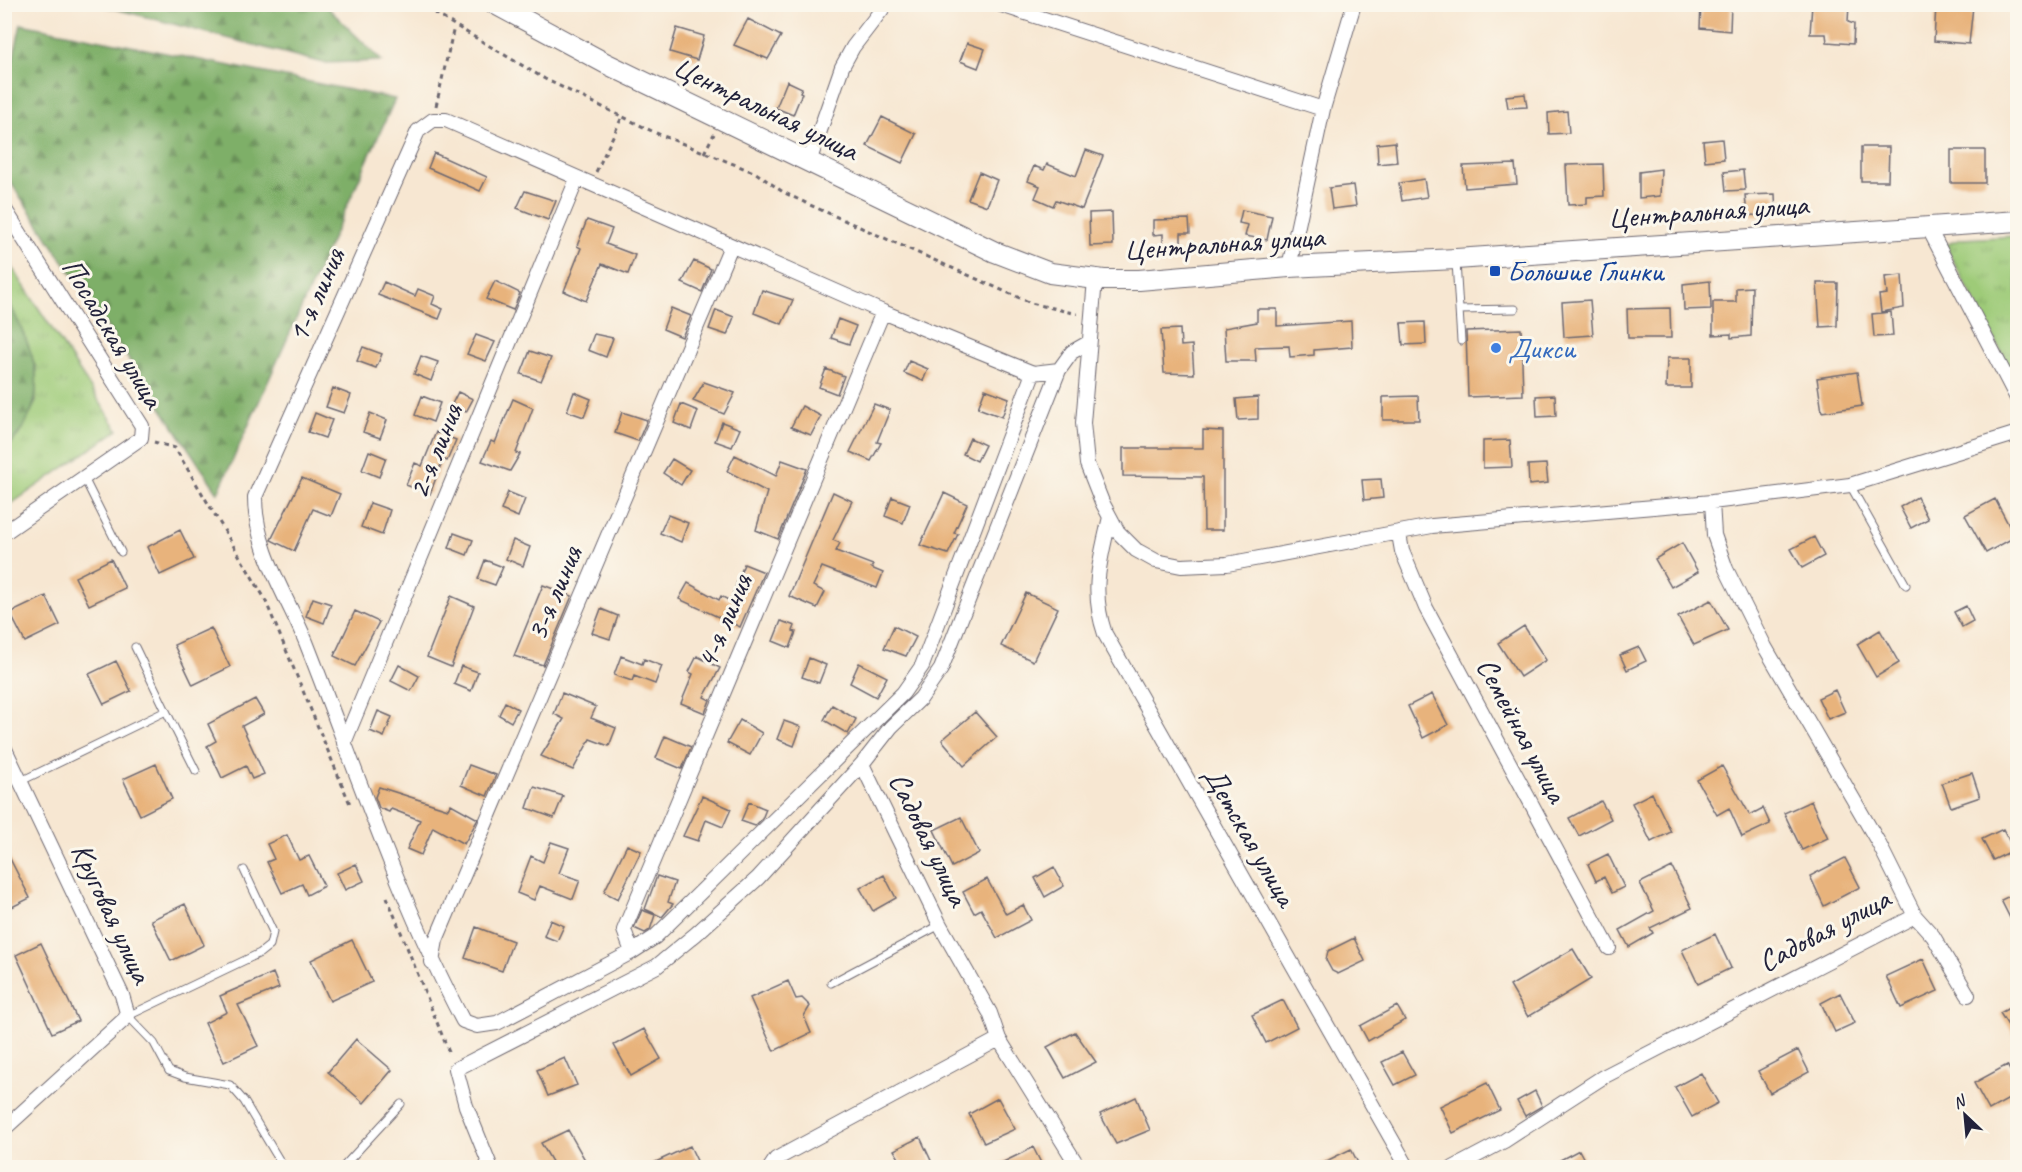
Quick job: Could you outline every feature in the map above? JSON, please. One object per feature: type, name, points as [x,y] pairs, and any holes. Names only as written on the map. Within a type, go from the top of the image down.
[{"type":"main road","name":"Центральная улица","points":[[495,4],[605,63],[809,162],[1024,265],[1050,273],[1095,279],[1166,279],[1289,267],[1456,259],[2018,220]]},
{"type":"street","points":[[809,162],[842,67],[853,47],[886,4]]},
{"type":"street","points":[[1289,267],[1323,109],[1354,4]]},
{"type":"street","points":[[1001,5],[1323,109]]},
{"type":"street","points":[[433,120],[446,120],[883,312],[1033,374],[1059,370]]},
{"type":"street","name":"1-я линия","points":[[344,743],[305,640],[262,546],[255,519],[255,497],[418,131],[433,120]]},
{"type":"street","name":"2-я линия","points":[[344,743],[577,179]]},
{"type":"street","name":"Посадская улица","points":[[4,208],[142,426],[141,438],[4,533]]},
{"type":"street","points":[[1928,227],[2018,400]]},
{"type":"street","name":"3-я линия","points":[[432,962],[436,940],[731,246]]},
{"type":"street","points":[[1095,279],[1083,423],[1087,464],[1118,532],[1136,550],[1156,561],[1181,566],[1227,564],[1333,542],[1399,534],[1432,526],[1712,502],[1850,485],[2018,433]]},
{"type":"street","name":"4-я линия","points":[[632,952],[624,930],[883,312]]},
{"type":"street","name":"Садовая улица","points":[[1078,1167],[999,1039],[990,1013],[940,924],[862,764],[891,728],[921,698],[941,669],[1059,370],[1071,352],[1088,343]]},
{"type":"street","points":[[344,743],[432,962],[463,1021],[477,1026],[496,1023],[632,952],[655,937],[903,693],[922,666],[1033,374]]},
{"type":"street","name":"Садовая улица","points":[[1453,1167],[1504,1141],[1623,1065],[1915,916],[1878,842],[1765,647],[1726,569],[1714,535],[1712,502]]},
{"type":"street","name":"Детская улица","points":[[1110,517],[1095,586],[1096,609],[1104,634],[1408,1167]]},
{"type":"street","name":"Семейная улица","points":[[1399,534],[1402,551],[1431,618],[1609,948]]},
{"type":"street","name":"Круговая улица","points":[[4,747],[122,994],[128,1016],[4,1129]]},
{"type":"street","points":[[491,1167],[466,1106],[456,1069],[657,966],[758,878],[862,764]]},
{"type":"street","points":[[1915,916],[1934,936],[1968,995]]},
{"type":"street","points":[[770,1167],[776,1160],[999,1039]]},
{"type":"lane","points":[[1456,259],[1461,341]]},
{"type":"lane","points":[[1459,310],[1515,309]]},
{"type":"lane","points":[[84,478],[121,552]]},
{"type":"lane","points":[[1850,485],[1906,585]]},
{"type":"lane","points":[[135,647],[196,771]]},
{"type":"lane","points":[[21,781],[166,711]]},
{"type":"lane","points":[[244,870],[273,932],[270,945],[260,953],[128,1016],[154,1043],[169,1071],[186,1077],[230,1085],[244,1101],[284,1167]]},
{"type":"lane","points":[[831,983],[940,924]]},
{"type":"lane","points":[[342,1167],[401,1104]]},
{"type":"path","points":[[419,4],[454,27],[545,79],[682,144],[756,173],[783,192],[810,205],[988,285],[1053,310],[1070,314],[1091,314]]},
{"type":"path","points":[[433,120],[454,27]]},
{"type":"path","points":[[590,185],[622,117]]},
{"type":"path","points":[[141,438],[175,448],[264,597],[352,808]]},
{"type":"path","points":[[386,895],[456,1069]]},
{"type":"green space","points":[[100,5],[325,5],[382,61],[323,63]]},
{"type":"green space","points":[[21,24],[395,99],[218,493],[5,174],[5,95]]},
{"type":"green space","points":[[2017,236],[2017,382],[1945,245],[1961,239]]},
{"type":"green space","points":[[4,255],[118,430],[5,508],[5,450],[22,431],[36,401],[36,368],[5,293]]},
{"type":"green space","points":[[5,293],[32,355],[36,373],[36,392],[32,410],[22,429],[5,450]]},
{"type":"building","points":[[1701,4],[1731,4],[1730,31],[1700,28]]},
{"type":"building","points":[[1812,4],[1849,4],[1848,22],[1854,24],[1853,44],[1827,42],[1826,34],[1810,34]]},
{"type":"building","points":[[1936,5],[1973,6],[1969,44],[1934,41]]},
{"type":"building","points":[[748,19],[781,36],[768,59],[734,45]]},
{"type":"building","points":[[677,28],[704,36],[697,60],[670,52]]},
{"type":"building","points":[[967,43],[985,49],[978,68],[960,61]]},
{"type":"building","points":[[787,81],[802,88],[793,115],[776,108]]},
{"type":"building","points":[[1525,94],[1527,107],[1508,108],[1506,96]]},
{"type":"building","points":[[1567,111],[1569,133],[1549,134],[1548,113]]},
{"type":"building","points":[[882,117],[916,134],[902,163],[867,146]]},
{"type":"building","points":[[1722,139],[1724,159],[1705,161],[1703,141]]},
{"type":"building","points":[[1395,142],[1397,162],[1378,164],[1377,144]]},
{"type":"building","points":[[1861,147],[1889,147],[1888,181],[1861,181]]},
{"type":"building","points":[[1086,150],[1103,156],[1082,209],[1056,200],[1053,206],[1035,198],[1040,186],[1028,181],[1034,166],[1044,170],[1047,164],[1076,176]]},
{"type":"building","points":[[1951,150],[1985,150],[1985,183],[1951,183]]},
{"type":"building","points":[[434,153],[487,177],[480,191],[428,168]]},
{"type":"building","points":[[1515,164],[1517,184],[1465,188],[1463,166]]},
{"type":"building","points":[[1603,164],[1604,196],[1587,197],[1587,204],[1568,205],[1566,165]]},
{"type":"building","points":[[1661,169],[1660,196],[1639,198],[1639,172]]},
{"type":"building","points":[[1743,170],[1745,190],[1726,191],[1724,172]]},
{"type":"building","points":[[979,172],[997,180],[987,206],[968,199]]},
{"type":"building","points":[[1424,179],[1427,197],[1402,201],[1399,183]]},
{"type":"building","points":[[1353,185],[1356,206],[1332,209],[1329,188]]},
{"type":"building","points":[[525,191],[556,201],[548,220],[517,208]]},
{"type":"building","points":[[1775,194],[1776,216],[1747,215],[1745,195]]},
{"type":"building","points":[[1242,210],[1272,216],[1267,240],[1245,236],[1248,225],[1239,223]]},
{"type":"building","points":[[1112,212],[1113,245],[1090,246],[1089,213]]},
{"type":"building","points":[[1189,219],[1190,233],[1181,233],[1181,244],[1163,245],[1163,234],[1153,235],[1153,220]]},
{"type":"building","points":[[587,220],[612,229],[606,244],[635,255],[628,274],[602,264],[586,301],[564,291],[581,248],[577,246]]},
{"type":"building","points":[[694,261],[711,269],[702,292],[682,283]]},
{"type":"building","points":[[1902,275],[1904,308],[1881,312],[1879,295],[1887,294],[1885,277]]},
{"type":"building","points":[[495,281],[520,293],[513,310],[486,299]]},
{"type":"building","points":[[1710,281],[1711,309],[1684,310],[1683,284]]},
{"type":"building","points":[[384,282],[415,296],[418,289],[435,296],[432,304],[443,309],[439,319],[378,295]]},
{"type":"building","points":[[1817,283],[1838,283],[1837,326],[1820,327]]},
{"type":"building","points":[[1752,287],[1751,336],[1731,338],[1731,334],[1713,335],[1713,302],[1736,302],[1736,288]]},
{"type":"building","points":[[762,290],[793,300],[782,324],[754,313]]},
{"type":"building","points":[[1590,300],[1593,335],[1564,337],[1562,302]]},
{"type":"building","points":[[671,308],[691,316],[682,337],[663,329]]},
{"type":"building","points":[[1670,308],[1671,338],[1628,338],[1627,309]]},
{"type":"building","points":[[1257,309],[1277,309],[1277,326],[1351,321],[1352,347],[1314,350],[1314,355],[1290,357],[1289,346],[1255,347],[1256,361],[1226,361],[1224,328],[1257,322]]},
{"type":"building","points":[[716,310],[734,317],[727,335],[709,329]]},
{"type":"building","points":[[1891,312],[1893,336],[1874,337],[1872,314]]},
{"type":"building","points":[[838,319],[856,326],[849,344],[831,338]]},
{"type":"building","points":[[1425,322],[1426,344],[1403,345],[1401,323]]},
{"type":"building","points":[[1180,329],[1181,346],[1192,345],[1194,374],[1164,373],[1161,330]]},
{"type":"building","points":[[1521,329],[1523,395],[1468,397],[1466,331]]},
{"type":"building","points":[[594,334],[613,338],[606,357],[588,350]]},
{"type":"building","points":[[476,335],[495,342],[486,361],[467,354]]},
{"type":"building","points":[[363,347],[382,354],[376,368],[357,361]]},
{"type":"building","points":[[530,351],[551,358],[541,381],[521,374]]},
{"type":"building","points":[[421,356],[438,362],[431,381],[414,374]]},
{"type":"building","points":[[1667,358],[1691,358],[1691,388],[1666,388]]},
{"type":"building","points":[[909,361],[928,369],[923,381],[904,373]]},
{"type":"building","points":[[826,369],[844,376],[837,394],[819,387]]},
{"type":"building","points":[[1857,372],[1862,406],[1822,412],[1817,378]]},
{"type":"building","points":[[704,382],[735,393],[724,414],[693,401]]},
{"type":"building","points":[[333,388],[351,395],[344,413],[326,407]]},
{"type":"building","points":[[985,389],[1009,398],[1002,417],[978,408]]},
{"type":"building","points":[[458,392],[473,399],[466,412],[452,404]]},
{"type":"building","points":[[574,392],[591,399],[584,417],[567,411]]},
{"type":"building","points":[[1555,395],[1556,416],[1537,417],[1536,396]]},
{"type":"building","points":[[422,396],[440,403],[433,422],[415,415]]},
{"type":"building","points":[[1418,396],[1419,420],[1383,420],[1383,397]]},
{"type":"building","points":[[1258,397],[1258,419],[1238,420],[1236,399]]},
{"type":"building","points":[[513,399],[533,408],[516,453],[520,454],[510,471],[482,461],[491,441],[495,443]]},
{"type":"building","points":[[681,404],[698,411],[691,430],[674,423]]},
{"type":"building","points":[[874,404],[890,410],[877,442],[881,443],[871,461],[850,452]]},
{"type":"building","points":[[802,406],[821,416],[811,435],[791,427]]},
{"type":"building","points":[[622,412],[647,420],[638,441],[615,433]]},
{"type":"building","points":[[315,413],[332,420],[325,438],[308,432]]},
{"type":"building","points":[[370,413],[387,420],[380,438],[363,432]]},
{"type":"building","points":[[722,422],[740,429],[732,447],[715,441]]},
{"type":"building","points":[[1203,430],[1223,431],[1223,530],[1204,530],[1203,477],[1123,476],[1123,448],[1203,448]]},
{"type":"building","points":[[436,432],[456,440],[447,461],[443,459],[430,494],[406,485],[415,463],[422,466]]},
{"type":"building","points":[[970,438],[985,445],[977,461],[963,454]]},
{"type":"building","points":[[1510,440],[1512,467],[1483,468],[1483,441]]},
{"type":"building","points":[[369,451],[386,458],[379,477],[362,470]]},
{"type":"building","points":[[735,455],[776,476],[782,460],[807,469],[778,539],[756,530],[767,492],[727,471]]},
{"type":"building","points":[[672,459],[690,470],[681,485],[663,473]]},
{"type":"building","points":[[1546,464],[1548,483],[1529,485],[1528,465]]},
{"type":"building","points":[[302,478],[340,494],[331,516],[313,509],[294,551],[271,540]]},
{"type":"building","points":[[1381,479],[1383,498],[1364,500],[1362,480]]},
{"type":"building","points":[[508,492],[525,499],[518,517],[501,510]]},
{"type":"building","points":[[833,492],[852,501],[833,540],[840,543],[836,551],[873,565],[871,568],[883,573],[877,588],[822,567],[813,586],[825,592],[817,608],[789,596]]},
{"type":"building","points":[[944,493],[967,504],[954,533],[958,534],[948,554],[920,545]]},
{"type":"building","points":[[892,497],[910,504],[903,523],[885,516]]},
{"type":"building","points":[[1917,497],[1928,519],[1911,528],[1900,507]]},
{"type":"building","points":[[1995,499],[2015,537],[1986,553],[1965,515]]},
{"type":"building","points":[[370,503],[390,510],[382,535],[361,527]]},
{"type":"building","points":[[668,515],[688,523],[681,542],[660,533]]},
{"type":"building","points":[[180,530],[194,559],[160,575],[147,547]]},
{"type":"building","points":[[454,533],[473,540],[467,555],[449,548]]},
{"type":"building","points":[[1814,537],[1824,556],[1802,568],[1791,549]]},
{"type":"building","points":[[513,540],[530,547],[523,566],[506,559]]},
{"type":"building","points":[[1682,543],[1698,572],[1671,587],[1655,559]]},
{"type":"building","points":[[111,559],[125,588],[89,605],[75,577]]},
{"type":"building","points":[[485,560],[503,567],[495,585],[478,579]]},
{"type":"building","points":[[744,564],[764,572],[740,627],[679,599],[688,583],[719,600],[721,596],[730,601]]},
{"type":"building","points":[[543,585],[572,596],[543,665],[514,656]]},
{"type":"building","points":[[1026,593],[1058,608],[1033,661],[1001,646]]},
{"type":"building","points":[[46,596],[60,625],[25,642],[10,613]]},
{"type":"building","points":[[451,596],[474,606],[451,667],[427,657]]},
{"type":"building","points":[[313,598],[331,604],[324,623],[306,616]]},
{"type":"building","points":[[1711,600],[1728,630],[1694,645],[1678,617]]},
{"type":"building","points":[[1966,606],[1973,621],[1962,627],[1954,612]]},
{"type":"building","points":[[601,609],[618,616],[610,639],[592,633]]},
{"type":"building","points":[[355,611],[379,622],[355,666],[334,656]]},
{"type":"building","points":[[781,621],[795,626],[793,631],[796,632],[790,648],[773,641]]},
{"type":"building","points":[[894,626],[916,637],[906,656],[884,648]]},
{"type":"building","points":[[1524,626],[1546,660],[1520,677],[1498,643]]},
{"type":"building","points":[[211,628],[230,667],[193,685],[174,645]]},
{"type":"building","points":[[1880,630],[1899,663],[1876,677],[1857,644]]},
{"type":"building","points":[[1639,647],[1646,661],[1627,670],[1620,655]]},
{"type":"building","points":[[621,656],[642,664],[644,659],[662,666],[655,684],[634,676],[632,681],[614,675]]},
{"type":"building","points":[[697,656],[720,668],[704,697],[710,700],[705,713],[681,703],[693,674],[689,672]]},
{"type":"building","points":[[809,658],[826,665],[819,683],[802,677]]},
{"type":"building","points":[[116,661],[131,691],[104,704],[89,674]]},
{"type":"building","points":[[859,663],[887,677],[876,697],[850,683]]},
{"type":"building","points":[[399,665],[419,676],[411,691],[391,681]]},
{"type":"building","points":[[461,666],[478,672],[471,691],[454,684]]},
{"type":"building","points":[[1835,690],[1845,712],[1828,719],[1818,698]]},
{"type":"building","points":[[562,693],[596,707],[591,718],[616,728],[609,746],[590,739],[573,770],[541,756],[564,719],[554,714]]},
{"type":"building","points":[[1432,694],[1448,725],[1423,738],[1408,706]]},
{"type":"building","points":[[255,699],[264,714],[242,726],[264,774],[252,779],[246,766],[222,778],[207,746],[216,741],[208,724]]},
{"type":"building","points":[[505,702],[518,709],[511,722],[499,715]]},
{"type":"building","points":[[832,705],[856,719],[848,734],[824,720]]},
{"type":"building","points":[[378,711],[392,717],[384,737],[370,731]]},
{"type":"building","points":[[975,712],[997,737],[964,766],[942,740]]},
{"type":"building","points":[[740,720],[762,733],[750,755],[727,743]]},
{"type":"building","points":[[784,721],[801,727],[794,746],[777,739]]},
{"type":"building","points":[[665,736],[691,747],[682,769],[656,758]]},
{"type":"building","points":[[156,764],[172,799],[140,815],[123,779]]},
{"type":"building","points":[[469,765],[496,775],[487,796],[461,785]]},
{"type":"building","points":[[1722,766],[1750,815],[1763,808],[1770,824],[1742,837],[1729,808],[1717,815],[1697,780]]},
{"type":"building","points":[[1972,773],[1980,797],[1951,807],[1942,783]]},
{"type":"building","points":[[379,787],[448,809],[451,804],[478,819],[464,844],[433,827],[421,855],[407,849],[420,820],[391,809],[389,812],[379,808],[375,797]]},
{"type":"building","points":[[534,787],[563,796],[554,818],[527,808]]},
{"type":"building","points":[[1652,793],[1671,832],[1651,842],[1632,803]]},
{"type":"building","points":[[702,796],[731,809],[723,827],[706,820],[698,841],[683,836]]},
{"type":"building","points":[[1601,801],[1611,819],[1579,836],[1569,818]]},
{"type":"building","points":[[1811,801],[1828,838],[1802,850],[1784,813]]},
{"type":"building","points":[[749,802],[766,809],[762,819],[755,826],[741,821]]},
{"type":"building","points":[[961,817],[979,853],[952,867],[934,830]]},
{"type":"building","points":[[2003,829],[2014,850],[1993,860],[1982,839]]},
{"type":"building","points":[[287,835],[299,860],[309,856],[324,886],[307,895],[302,884],[282,893],[267,862],[274,859],[267,844]]},
{"type":"building","points":[[551,842],[569,848],[559,873],[580,880],[573,899],[540,886],[534,900],[517,893],[531,856],[543,862]]},
{"type":"building","points":[[627,845],[641,851],[618,899],[604,892]]},
{"type":"building","points":[[4,847],[30,898],[4,911]]},
{"type":"building","points":[[1608,854],[1624,887],[1612,893],[1604,877],[1596,881],[1588,864]]},
{"type":"building","points":[[1845,858],[1860,887],[1824,906],[1810,876]]},
{"type":"building","points":[[356,864],[364,881],[345,890],[337,873]]},
{"type":"building","points":[[1054,867],[1064,886],[1045,897],[1035,878]]},
{"type":"building","points":[[1672,867],[1692,908],[1650,928],[1653,933],[1629,947],[1620,930],[1654,911],[1640,883]]},
{"type":"building","points":[[884,875],[896,898],[873,911],[860,888]]},
{"type":"building","points":[[657,876],[675,882],[668,902],[673,904],[662,917],[645,909]]},
{"type":"building","points":[[987,879],[1006,914],[1023,905],[1031,920],[997,938],[981,909],[974,913],[963,892]]},
{"type":"building","points":[[2018,892],[2018,934],[2001,900]]},
{"type":"building","points":[[185,904],[204,945],[171,961],[151,920]]},
{"type":"building","points":[[642,910],[655,915],[650,930],[645,933],[634,928]]},
{"type":"building","points":[[550,920],[564,926],[557,941],[544,936]]},
{"type":"building","points":[[476,927],[513,941],[502,971],[465,958]]},
{"type":"building","points":[[1715,934],[1731,968],[1698,984],[1682,950]]},
{"type":"building","points":[[1354,938],[1365,961],[1338,974],[1332,971],[1326,960],[1328,951]]},
{"type":"building","points":[[352,940],[372,982],[330,1001],[311,960]]},
{"type":"building","points":[[41,943],[78,1021],[52,1033],[16,955]]},
{"type":"building","points":[[1573,949],[1591,979],[1528,1017],[1510,986]]},
{"type":"building","points":[[1923,959],[1938,991],[1901,1008],[1886,976]]},
{"type":"building","points":[[273,973],[279,988],[238,1005],[258,1046],[224,1062],[205,1023],[227,1012],[220,996]]},
{"type":"building","points":[[788,981],[796,999],[802,998],[810,1006],[804,1016],[811,1033],[774,1051],[750,998]]},
{"type":"building","points":[[1840,993],[1855,1023],[1835,1032],[1821,1003]]},
{"type":"building","points":[[1283,1000],[1297,1027],[1266,1043],[1252,1015]]},
{"type":"building","points":[[2018,1003],[2018,1041],[2000,1013]]},
{"type":"building","points":[[1397,1006],[1405,1020],[1368,1041],[1360,1026]]},
{"type":"building","points":[[644,1029],[661,1059],[631,1076],[614,1045]]},
{"type":"building","points":[[1075,1032],[1096,1062],[1065,1078],[1047,1047]]},
{"type":"building","points":[[356,1039],[392,1070],[364,1103],[328,1072]]},
{"type":"building","points":[[1798,1050],[1809,1072],[1770,1093],[1758,1071]]},
{"type":"building","points":[[1402,1052],[1415,1075],[1395,1085],[1382,1062]]},
{"type":"building","points":[[565,1058],[577,1085],[548,1096],[537,1070]]},
{"type":"building","points":[[2007,1065],[2018,1084],[2018,1094],[1989,1110],[1974,1083]]},
{"type":"building","points":[[1701,1073],[1718,1103],[1692,1117],[1675,1087]]},
{"type":"building","points":[[1487,1083],[1500,1110],[1453,1133],[1440,1106]]},
{"type":"building","points":[[1535,1091],[1542,1106],[1525,1116],[1517,1101]]},
{"type":"building","points":[[1136,1097],[1150,1130],[1116,1144],[1100,1114]]},
{"type":"building","points":[[998,1098],[1015,1129],[984,1143],[969,1114]]},
{"type":"building","points":[[568,1130],[585,1160],[569,1167],[555,1167],[541,1143]]},
{"type":"building","points":[[920,1137],[934,1167],[904,1167],[894,1150]]},
{"type":"building","points":[[690,1146],[700,1167],[645,1167]]},
{"type":"building","points":[[1033,1147],[1043,1167],[993,1167],[1022,1153]]},
{"type":"building","points":[[1351,1149],[1360,1167],[1314,1167]]},
{"type":"building","points":[[1579,1150],[1588,1167],[1547,1167]]},
{"type":"place","name":"Большие Глинки","points":[[1495,271]]},
{"type":"place","name":"Дикси","points":[[1496,348]]}]
